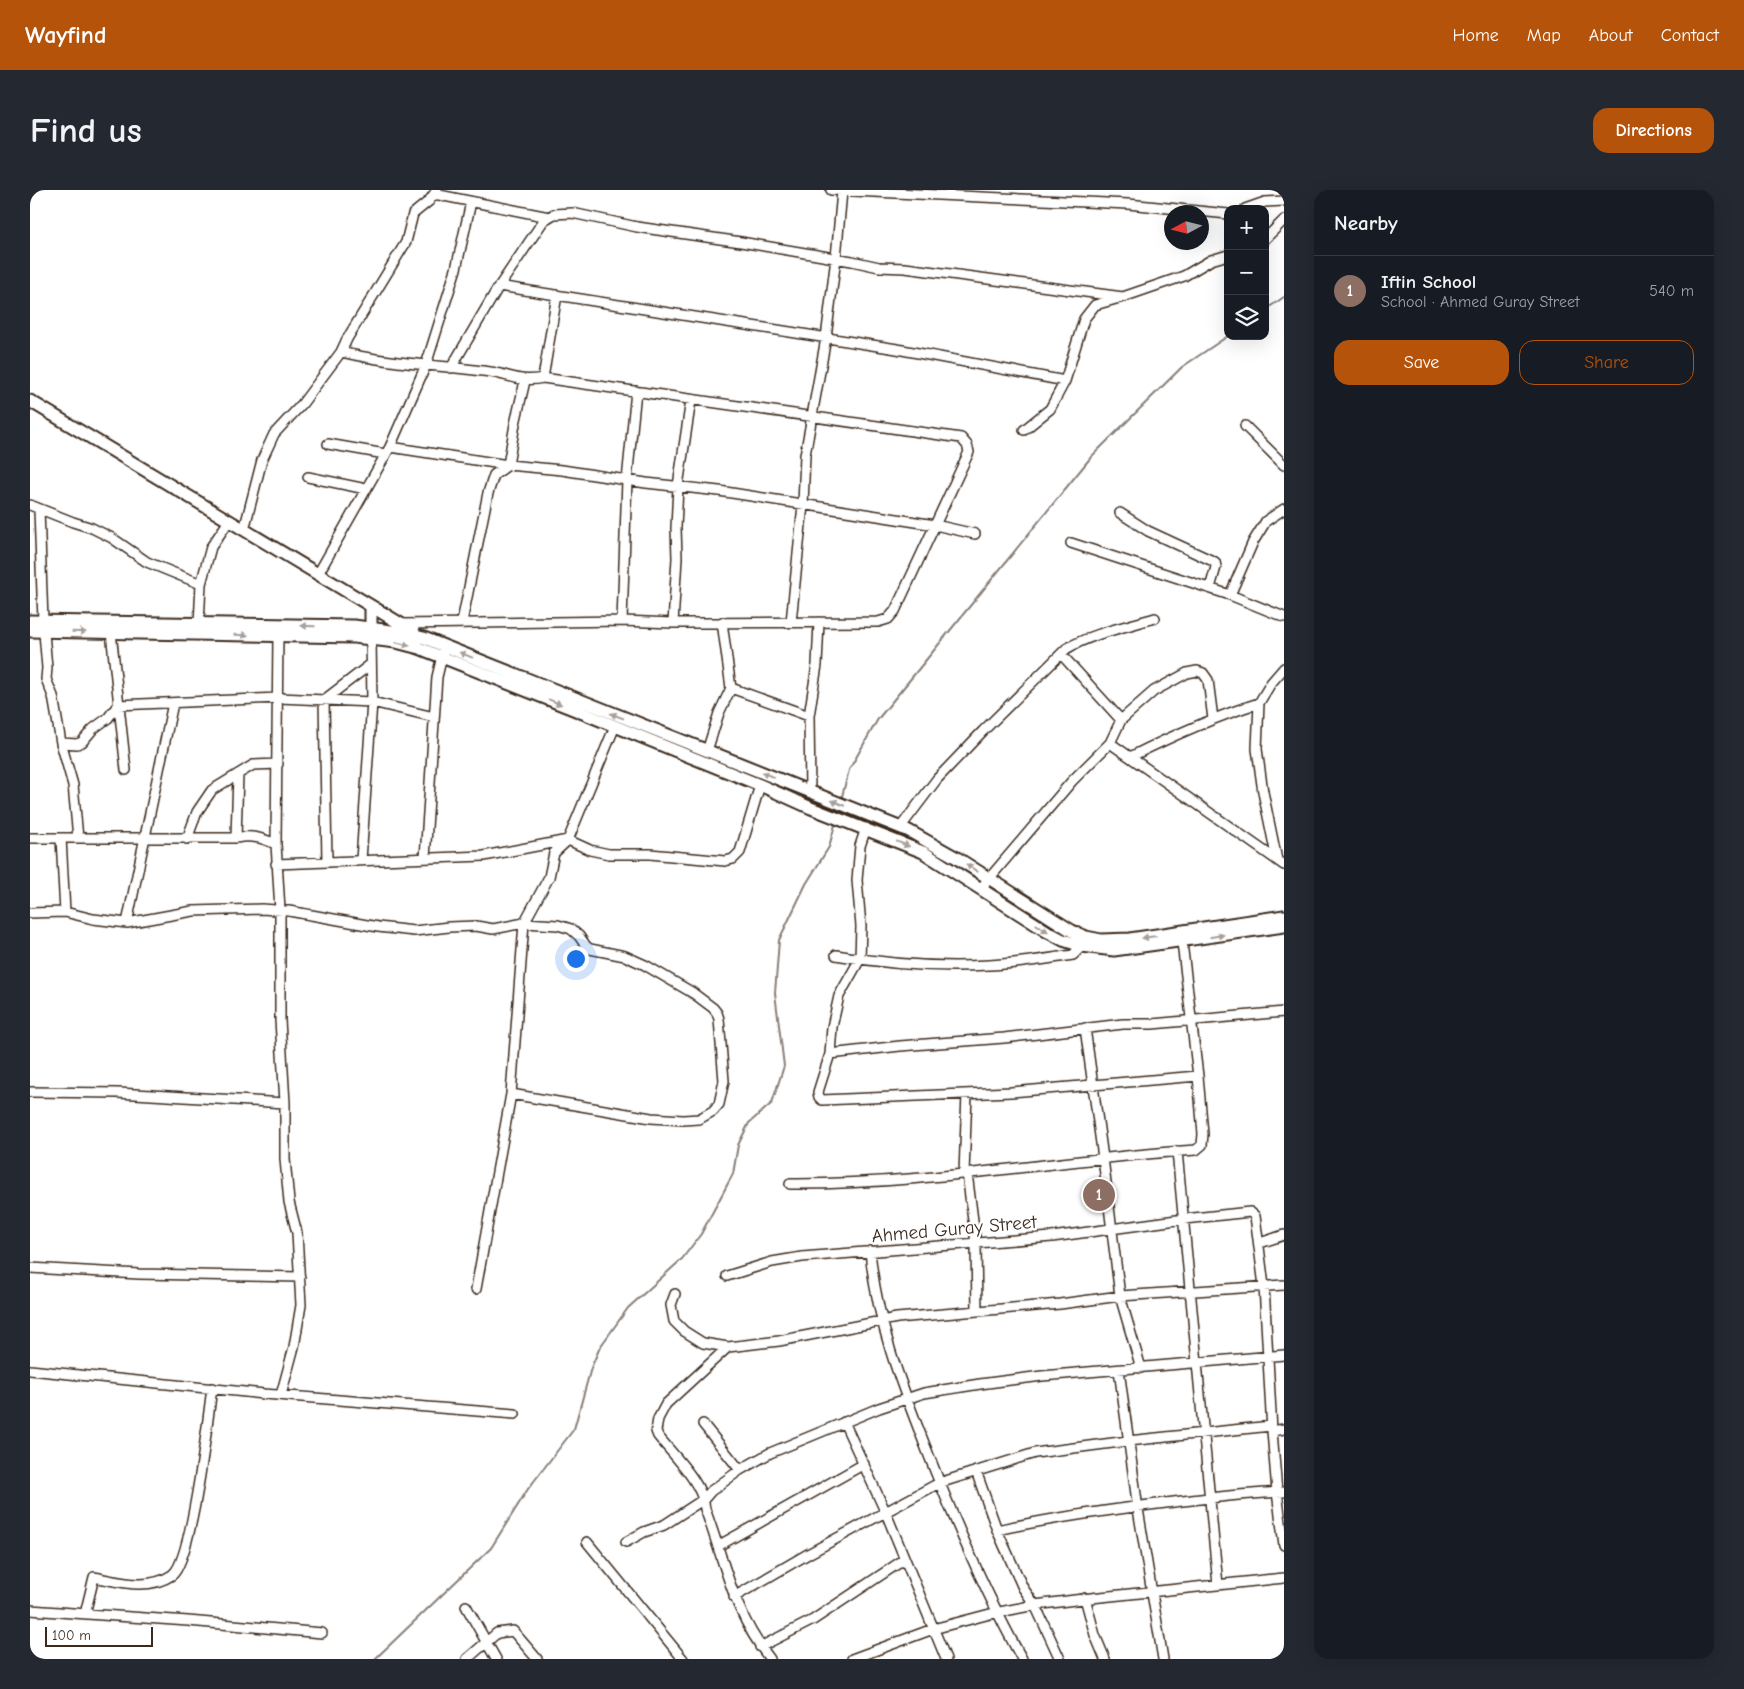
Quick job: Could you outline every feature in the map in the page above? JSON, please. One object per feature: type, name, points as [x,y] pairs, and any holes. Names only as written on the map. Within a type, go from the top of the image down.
[{"type":"main road","points":[[30,401],[424,638],[443,652],[811,808],[923,852],[1063,940],[1082,946],[1114,950],[1284,916]]},
{"type":"main road","points":[[371,606],[371,633]]},
{"type":"main road","points":[[30,621],[43,626],[111,632],[354,636],[371,633],[396,642],[443,652],[707,751],[900,828],[933,844],[1058,923],[1086,937],[1114,941],[1181,937],[1284,926]]},
{"type":"main road","points":[[30,631],[43,626],[198,624],[371,633],[424,638]]},
{"type":"street","points":[[831,190],[1128,204],[1224,214]]},
{"type":"street","points":[[791,622],[803,505],[805,454],[826,338],[842,191]]},
{"type":"street","points":[[244,530],[262,460],[274,434],[302,404],[341,352],[406,242],[412,214],[429,201],[436,192],[471,202],[549,217]]},
{"type":"street","points":[[1256,205],[1265,202],[1284,201]]},
{"type":"street","points":[[318,574],[388,451],[426,366],[456,269],[471,202]]},
{"type":"street","points":[[451,368],[499,286],[544,220],[554,214],[572,213],[636,227],[836,258],[879,268],[924,271],[1123,298]]},
{"type":"street","points":[[1269,235],[1284,220]]},
{"type":"street","points":[[1024,430],[1050,409],[1065,381],[1084,318],[1095,305],[1123,298],[1184,276],[1211,260],[1224,255]]},
{"type":"street","points":[[499,286],[826,338],[1065,381]]},
{"type":"street","points":[[543,378],[556,295]]},
{"type":"street","points":[[341,352],[426,366],[492,372],[525,381],[543,378],[961,438],[967,445],[969,452],[895,611],[888,619],[878,622],[462,622],[400,624]]},
{"type":"street","points":[[462,622],[488,493],[494,475],[508,465],[525,381]]},
{"type":"street","points":[[622,622],[627,480],[636,391]]},
{"type":"street","points":[[673,623],[677,558],[678,486],[691,400]]},
{"type":"street","points":[[1244,426],[1284,465]]},
{"type":"street","points":[[328,444],[562,470],[678,486],[935,525],[975,534]]},
{"type":"street","points":[[308,477],[366,489]]},
{"type":"street","points":[[30,505],[39,510],[92,528],[112,538],[147,562],[201,584]]},
{"type":"street","points":[[1230,595],[1252,542],[1266,521],[1284,508]]},
{"type":"street","points":[[39,510],[46,679],[55,704],[62,743],[73,785],[78,838]]},
{"type":"street","points":[[1120,513],[1148,531],[1215,562],[1216,567],[1210,588]]},
{"type":"street","points":[[198,624],[201,584],[211,547],[229,520]]},
{"type":"street","points":[[1071,543],[1210,588],[1284,617]]},
{"type":"street","points":[[900,828],[938,779],[983,731],[1061,654],[1079,642],[1155,618]]},
{"type":"street","points":[[707,751],[719,713],[731,688],[722,622]]},
{"type":"street","points":[[812,792],[809,716],[817,665],[819,622]]},
{"type":"street","points":[[111,632],[126,770]]},
{"type":"street","points":[[361,860],[372,702],[371,633]]},
{"type":"street","points":[[278,635],[279,698],[276,864],[280,910],[280,1020],[285,1103],[285,1159],[289,1202],[297,1234],[301,1305],[281,1395]]},
{"type":"street","points":[[425,858],[437,677],[443,652]]},
{"type":"street","points":[[1061,654],[1121,720]]},
{"type":"street","points":[[324,700],[372,664]]},
{"type":"street","points":[[1281,862],[1263,792],[1257,749],[1258,703],[1284,668]]},
{"type":"street","points":[[981,888],[1072,781],[1110,744],[1121,720],[1154,692],[1188,673],[1197,671],[1203,673],[1208,680],[1213,719]]},
{"type":"street","points":[[731,688],[809,716]]},
{"type":"street","points":[[62,743],[77,744],[82,742],[93,729],[108,718],[118,705],[279,698],[372,702],[434,717]]},
{"type":"street","points":[[324,700],[326,861]]},
{"type":"street","points":[[127,923],[173,702]]},
{"type":"street","points":[[1130,757],[1172,736],[1258,703]]},
{"type":"street","points":[[476,1289],[511,1094],[524,923],[549,877],[554,853],[568,840],[615,726]]},
{"type":"street","points":[[1110,744],[1281,862]]},
{"type":"street","points":[[187,838],[197,812],[212,790],[253,765],[278,764]]},
{"type":"street","points":[[236,838],[238,774]]},
{"type":"street","points":[[276,864],[484,856],[568,840],[590,850],[609,854],[650,854],[725,861],[733,859],[740,852],[760,785]]},
{"type":"street","points":[[862,827],[857,880],[861,926],[860,959],[839,996],[832,1027],[830,1054],[818,1092],[818,1097],[822,1100],[967,1094],[1198,1076]]},
{"type":"street","points":[[30,838],[259,837],[276,844]]},
{"type":"street","points":[[61,838],[65,912]]},
{"type":"street","points":[[30,913],[65,912],[93,919],[127,923],[193,911],[262,909],[280,910],[378,927],[414,931],[476,926],[493,929],[524,923],[558,924],[571,929],[580,936],[590,949],[625,956],[645,965],[693,993],[717,1013],[724,1081],[719,1104],[713,1112],[699,1119],[651,1118],[511,1094]]},
{"type":"street","points":[[790,1184],[826,1184],[965,1173],[1196,1150],[1202,1145],[1203,1134],[1192,1020],[1181,937]]},
{"type":"street","points":[[836,955],[874,962],[946,966],[991,965],[1073,955],[1082,946]]},
{"type":"street","points":[[830,1054],[900,1046],[1004,1038],[1123,1024],[1284,1012]]},
{"type":"street","points":[[1085,1028],[1120,1296],[1141,1368]]},
{"type":"street","points":[[30,1092],[118,1092],[285,1103]]},
{"type":"street","points":[[967,1094],[965,1173],[976,1244],[977,1311]]},
{"type":"street","points":[[1178,1151],[1218,1585]]},
{"type":"street","name":"Ahmed Guray Street","points":[[727,1276],[772,1262],[802,1257],[976,1244],[1112,1230],[1184,1219],[1250,1212],[1255,1216],[1260,1243]]},
{"type":"street","points":[[1284,1235],[1260,1243],[1271,1428],[1280,1492],[1284,1545]]},
{"type":"street","points":[[870,1251],[873,1283],[891,1356],[939,1482],[969,1554],[996,1613],[1022,1659]]},
{"type":"street","points":[[30,1268],[139,1274],[300,1277]]},
{"type":"street","points":[[675,1294],[671,1305],[674,1321],[684,1331],[703,1343],[728,1347],[779,1341],[881,1320],[1060,1304],[1120,1296],[1284,1285]]},
{"type":"street","points":[[728,1347],[666,1404],[658,1419],[656,1431],[698,1486],[704,1499],[705,1509],[734,1597],[760,1647],[770,1659]]},
{"type":"street","points":[[626,1542],[664,1524],[704,1499],[711,1491],[740,1470],[770,1453],[844,1422],[924,1393],[980,1384],[1284,1354]]},
{"type":"street","points":[[30,1370],[281,1395],[515,1414]]},
{"type":"street","points":[[1119,1370],[1137,1506],[1163,1659]]},
{"type":"street","points":[[85,1614],[94,1577],[139,1585],[160,1581],[174,1573],[183,1556],[198,1490],[212,1388]]},
{"type":"street","points":[[844,1422],[886,1513],[946,1659]]},
{"type":"street","points":[[703,1424],[740,1470]]},
{"type":"street","points":[[734,1597],[939,1482],[1035,1453],[1204,1433],[1271,1428],[1284,1429]]},
{"type":"street","points":[[718,1546],[864,1464]]},
{"type":"street","points":[[976,1471],[997,1530],[1023,1588],[1034,1605],[1060,1659]]},
{"type":"street","points":[[997,1530],[1047,1519],[1137,1506],[1280,1492]]},
{"type":"street","points":[[587,1542],[683,1659]]},
{"type":"street","points":[[760,1647],[812,1620],[905,1559]]},
{"type":"street","points":[[852,1659],[933,1629],[1034,1605],[1284,1578]]},
{"type":"street","points":[[1085,1598],[1095,1636],[1105,1659]]},
{"type":"street","points":[[466,1606],[496,1659]]},
{"type":"street","points":[[30,1610],[322,1633]]},
{"type":"street","points":[[467,1659],[497,1633],[513,1631],[537,1659]]},
{"type":"waterway","points":[[1269,307],[1284,297]]},
{"type":"waterway","points":[[841,800],[849,770],[878,719],[1092,456],[1182,367],[1224,339]]},
{"type":"waterway","points":[[375,1659],[491,1548],[528,1489],[574,1429],[591,1368],[600,1347],[628,1308],[682,1259],[701,1234],[733,1174],[738,1145],[749,1123],[772,1103],[784,1066],[775,993],[779,940],[806,884],[829,847],[836,821]]},
{"type":"place","name":"Iftin School","points":[[1099,1195]]}]
